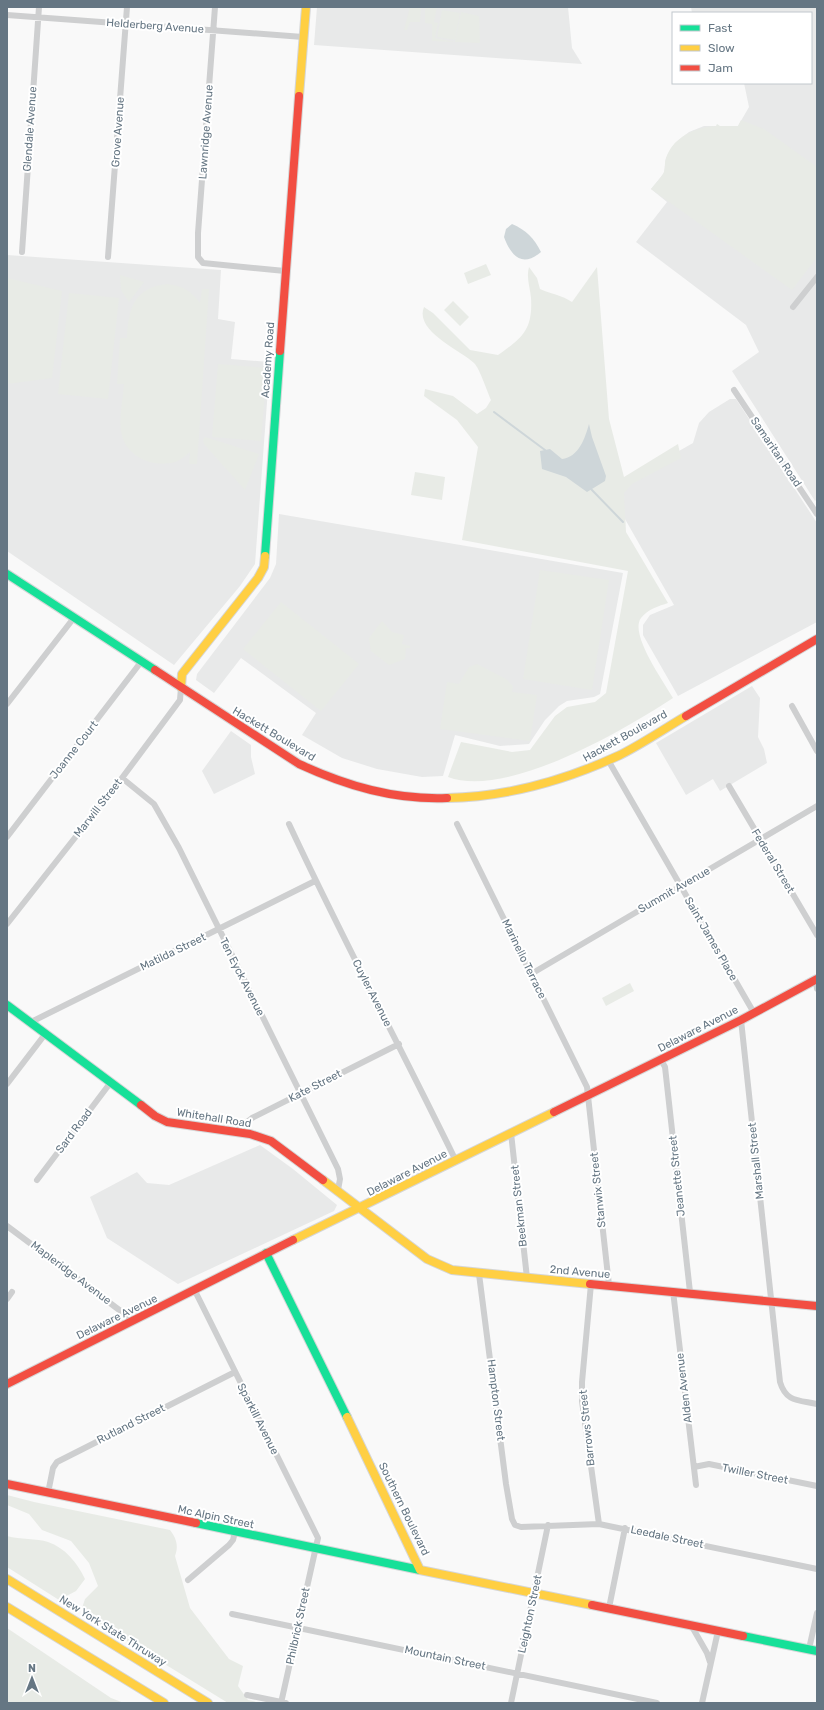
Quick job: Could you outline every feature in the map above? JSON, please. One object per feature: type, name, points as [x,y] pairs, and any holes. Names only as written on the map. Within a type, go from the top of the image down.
[{"type":"main road","name":"Academy Road","points":[[181,688],[182,674],[258,578],[264,567],[306,7]]},
{"type":"main road","name":"Hackett Boulevard","points":[[8,575],[73,619],[299,764],[343,783],[391,795],[426,799],[478,797],[507,793],[545,784],[587,770],[608,760],[817,639]]},
{"type":"main road","name":"Delaware Avenue","points":[[7,1384],[195,1291],[266,1253],[361,1208],[661,1060],[816,980]]},
{"type":"main road","name":"Whitehall Road","points":[[7,1006],[46,1033],[155,1116],[166,1122],[262,1137],[271,1141],[361,1208]]},
{"type":"main road","name":"2nd Avenue","points":[[361,1208],[427,1259],[452,1270],[479,1274],[690,1292],[817,1306]]},
{"type":"main road","name":"Southern Boulevard","points":[[266,1253],[418,1563],[420,1570],[813,1650]]},
{"type":"main road","name":"Mc Alpin Street","points":[[7,1484],[420,1570]]},
{"type":"main road","name":"New York State Thruway","points":[[7,1579],[208,1703]]},
{"type":"main road","points":[[7,1606],[164,1703]]},
{"type":"street","name":"Glendale Avenue","points":[[22,252],[39,7]]},
{"type":"street","name":"Grove Avenue","points":[[108,257],[127,7]]},
{"type":"street","name":"Lawnridge Avenue","points":[[215,7],[198,233],[198,257],[203,263],[285,271]]},
{"type":"street","name":"Helderberg Avenue","points":[[7,15],[303,37]]},
{"type":"street","points":[[792,307],[817,277]]},
{"type":"street","name":"Samaritan Road","points":[[734,390],[817,514]]},
{"type":"street","points":[[7,704],[73,619]]},
{"type":"street","name":"Joanne Court","points":[[7,837],[141,662]]},
{"type":"street","name":"Marwill Street","points":[[7,924],[122,778],[180,700],[181,688]]},
{"type":"street","points":[[792,706],[817,751]]},
{"type":"street","name":"Saint James Place","points":[[608,760],[754,1013]]},
{"type":"street","name":"Ten Eyck Avenue","points":[[122,778],[145,795],[159,812],[179,848],[338,1169],[340,1179],[338,1190]]},
{"type":"street","name":"Federal Street","points":[[729,786],[817,935]]},
{"type":"street","name":"Summit Avenue","points":[[531,974],[817,806]]},
{"type":"street","name":"Cuyler Avenue","points":[[289,824],[315,881],[399,1044],[456,1161]]},
{"type":"street","name":"Marinello Terrace","points":[[457,824],[587,1088],[588,1096]]},
{"type":"street","name":"Matilda Street","points":[[31,1022],[315,881]]},
{"type":"street","points":[[816,980],[817,989]]},
{"type":"street","name":"Marshall Street","points":[[741,1020],[780,1382],[785,1394],[792,1399],[817,1404]]},
{"type":"street","points":[[7,1084],[46,1033]]},
{"type":"street","name":"Kate Street","points":[[234,1132],[252,1118],[399,1044]]},
{"type":"street","name":"Jeanette Street","points":[[661,1060],[665,1067],[690,1292]]},
{"type":"street","name":"Sard Road","points":[[38,1180],[111,1082]]},
{"type":"street","name":"Stanwix Street","points":[[588,1096],[609,1285]]},
{"type":"street","name":"Beekman Street","points":[[511,1133],[527,1278]]},
{"type":"street","name":"Mapleridge Avenue","points":[[7,1226],[134,1320]]},
{"type":"street","name":"Hampton Street","points":[[479,1274],[506,1484],[512,1519],[516,1525]]},
{"type":"street","name":"Barrows Street","points":[[592,1284],[582,1382],[582,1401],[599,1524]]},
{"type":"street","name":"Sparkill Avenue","points":[[195,1291],[318,1538],[315,1548]]},
{"type":"street","name":"Alden Avenue","points":[[673,1291],[696,1485]]},
{"type":"street","points":[[7,1299],[12,1292]]},
{"type":"street","name":"Rutland Street","points":[[48,1493],[53,1468],[57,1462],[235,1372]]},
{"type":"street","name":"Twiller Street","points":[[694,1467],[709,1464],[817,1486]]},
{"type":"street","name":"Leedale Street","points":[[516,1525],[521,1527],[599,1524],[625,1528],[817,1569]]},
{"type":"street","name":"Leighton Street","points":[[511,1703],[548,1526]]},
{"type":"street","points":[[609,1608],[625,1528]]},
{"type":"street","points":[[188,1580],[229,1545],[233,1540],[235,1532]]},
{"type":"street","name":"Philbrick Street","points":[[283,1703],[315,1548]]},
{"type":"street","points":[[813,1650],[817,1613]]},
{"type":"street","name":"Mountain Street","points":[[232,1614],[657,1703]]},
{"type":"street","points":[[691,1625],[707,1653],[710,1662]]},
{"type":"street","points":[[702,1703],[718,1631]]},
{"type":"street","points":[[247,1695],[283,1703]]},
{"type":"shaded area","points":[[317,7],[568,7],[572,48],[582,64],[314,45]]},
{"type":"shaded area","points":[[410,7],[421,7],[420,22],[410,22],[407,30],[404,30]]},
{"type":"shaded area","points":[[425,7],[437,7],[434,22],[438,23],[435,38],[455,42],[432,41],[432,24],[425,23]]},
{"type":"shaded area","points":[[691,7],[817,7],[817,499],[815,501],[732,371],[759,352],[746,325],[636,242],[667,202],[651,189],[664,173],[666,158],[675,143],[689,132],[704,126],[738,126],[749,107],[744,84],[812,84],[812,12],[692,12]]},
{"type":"shaded area","points":[[442,10],[460,13],[455,40],[437,37]]},
{"type":"shaded area","points":[[461,12],[479,16],[480,43],[455,42]]},
{"type":"shaded area","points":[[741,120],[764,129],[817,167],[817,257],[792,290],[651,189],[663,174],[665,160],[669,151],[674,144],[686,134],[701,128],[716,126],[717,124],[720,126],[738,126]]},
{"type":"shaded area","points":[[512,224],[529,235],[541,252],[528,259],[518,258],[510,250],[504,237],[506,229]]},
{"type":"shaded area","points":[[7,255],[221,270],[218,319],[235,322],[231,359],[270,362],[255,564],[240,586],[174,665],[7,551]]},
{"type":"shaded area","points":[[486,264],[491,275],[468,284],[464,273]]},
{"type":"shaded area","points":[[529,267],[537,278],[540,289],[572,302],[597,267],[609,419],[624,477],[678,444],[681,458],[632,484],[624,493],[626,532],[668,603],[650,610],[641,618],[639,625],[640,635],[643,646],[649,658],[673,698],[596,743],[564,758],[532,770],[501,778],[473,781],[448,777],[461,742],[512,752],[530,750],[555,716],[567,707],[595,702],[606,693],[628,571],[462,540],[478,447],[457,420],[424,396],[425,389],[453,396],[477,414],[486,408],[491,400],[481,375],[474,363],[440,339],[426,324],[423,316],[424,307],[433,313],[470,350],[498,355],[520,338],[528,326],[531,309],[528,279]]},
{"type":"shaded area","points":[[120,275],[144,282],[129,302],[121,290]]},
{"type":"shaded area","points":[[7,278],[62,291],[52,378],[7,384]]},
{"type":"shaded area","points":[[168,284],[178,286],[186,290],[200,303],[202,289],[209,289],[197,464],[189,464],[190,452],[181,459],[167,464],[159,464],[143,460],[125,444],[121,430],[124,384],[117,384],[120,338],[127,338],[131,309],[140,295],[157,286]]},
{"type":"shaded area","points":[[69,293],[119,298],[108,399],[58,394]]},
{"type":"shaded area","points":[[453,301],[469,317],[460,326],[444,310]]},
{"type":"shaded area","points":[[218,364],[267,368],[261,441],[212,437]]},
{"type":"shaded area","points":[[730,399],[736,399],[817,523],[817,622],[678,696],[643,635],[643,625],[650,615],[674,605],[609,491],[693,443],[699,423],[709,412]]},
{"type":"shaded area","points":[[589,424],[606,476],[605,481],[587,492],[566,477],[542,469],[540,451],[550,449],[562,459],[573,455],[580,446]]},
{"type":"shaded area","points":[[205,437],[259,454],[245,490],[204,444],[203,440]]},
{"type":"shaded area","points":[[415,472],[445,477],[442,500],[411,495]]},
{"type":"shaded area","points":[[279,514],[623,573],[600,694],[594,697],[567,701],[559,706],[545,720],[529,744],[500,746],[455,735],[443,776],[422,777],[377,769],[342,758],[302,735],[316,713],[241,658],[214,693],[196,680],[197,674],[270,578],[276,564]]},
{"type":"shaded area","points":[[540,570],[609,580],[592,690],[523,679]]},
{"type":"shaded area","points":[[281,602],[359,664],[321,711],[243,649]]},
{"type":"shaded area","points":[[382,621],[392,632],[404,635],[402,644],[410,646],[410,648],[406,648],[405,659],[389,665],[371,651],[369,638]]},
{"type":"shaded area","points":[[477,664],[506,679],[513,686],[512,692],[537,695],[530,741],[440,729],[447,682],[459,684],[469,667]]},
{"type":"shaded area","points":[[752,686],[760,698],[758,737],[764,749],[767,763],[720,791],[713,779],[686,795],[656,743]]},
{"type":"shaded area","points":[[231,731],[251,745],[251,757],[255,774],[214,794],[202,771]]},
{"type":"shaded area","points":[[630,983],[634,991],[606,1006],[602,998]]},
{"type":"shaded area","points":[[260,1145],[293,1169],[337,1205],[334,1211],[178,1284],[107,1238],[90,1197],[137,1172],[147,1183],[169,1185]]},
{"type":"shaded area","points":[[7,1495],[170,1530],[176,1542],[177,1548],[175,1556],[190,1608],[229,1659],[243,1666],[238,1686],[248,1700],[261,1703],[228,1703],[85,1615],[82,1608],[85,1599],[98,1586],[89,1563],[71,1541],[42,1530],[29,1514],[7,1505]]},
{"type":"shaded area","points":[[7,1536],[44,1541],[60,1548],[70,1556],[85,1579],[76,1591],[59,1600],[7,1567]]},
{"type":"shaded area","points":[[7,1628],[111,1698],[124,1703],[7,1703]]},
{"type":"waterway","points":[[494,412],[545,450]]},
{"type":"waterway","points":[[591,489],[623,522]]},
{"type":"traffic: fast","points":[[265,556],[280,351]]},
{"type":"traffic: fast","points":[[7,574],[155,670]]},
{"type":"traffic: fast","points":[[7,1005],[141,1105]]},
{"type":"traffic: fast","points":[[266,1253],[347,1417]]},
{"type":"traffic: fast","points":[[196,1523],[420,1570]]},
{"type":"traffic: fast","points":[[743,1636],[817,1651]]},
{"type":"traffic: slow","points":[[299,96],[306,7]]},
{"type":"traffic: slow","points":[[181,687],[182,674],[258,578],[264,567],[265,556]]},
{"type":"traffic: slow","points":[[447,798],[469,797],[513,791],[535,786],[578,772],[628,751],[686,716]]},
{"type":"traffic: slow","points":[[293,1240],[554,1112]]},
{"type":"traffic: slow","points":[[323,1180],[427,1259],[452,1270],[590,1284]]},
{"type":"traffic: slow","points":[[347,1417],[420,1570],[592,1605]]},
{"type":"traffic: slow","points":[[7,1579],[208,1703]]},
{"type":"traffic: slow","points":[[7,1607],[164,1703]]},
{"type":"traffic: jam","points":[[280,351],[299,96]]},
{"type":"traffic: jam","points":[[686,716],[817,639]]},
{"type":"traffic: jam","points":[[155,670],[299,764],[317,772],[353,785],[390,794],[408,797],[447,798]]},
{"type":"traffic: jam","points":[[554,1112],[741,1020],[817,979]]},
{"type":"traffic: jam","points":[[141,1105],[155,1116],[167,1122],[250,1134],[271,1141],[323,1180]]},
{"type":"traffic: jam","points":[[7,1384],[293,1240]]},
{"type":"traffic: jam","points":[[590,1284],[817,1306]]},
{"type":"traffic: jam","points":[[7,1484],[196,1523]]},
{"type":"traffic: jam","points":[[592,1605],[743,1636]]}]
